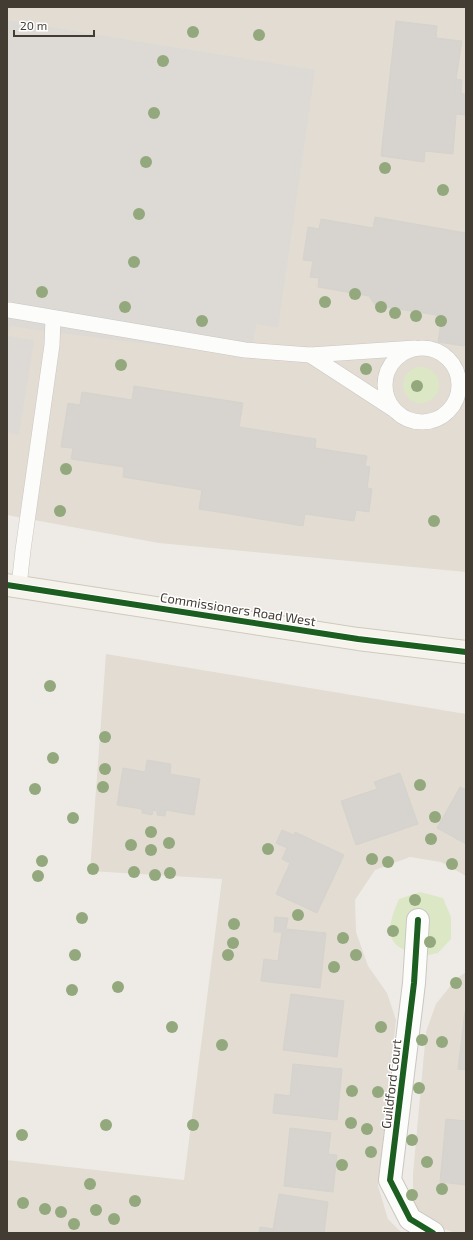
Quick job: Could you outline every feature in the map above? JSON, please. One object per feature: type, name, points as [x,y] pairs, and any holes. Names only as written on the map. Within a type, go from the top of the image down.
[{"type":"main road","name":"Commissioners Road West","points":[[13,585],[358,639],[466,652]]},
{"type":"street","name":"Guildford Court","points":[[418,920],[414,983],[390,1180],[410,1219],[433,1233]]},
{"type":"lane","points":[[9,310],[245,350],[310,355],[425,347],[434,349],[450,359],[459,375],[459,394],[456,402],[443,416],[435,420],[415,422],[406,418],[310,355]]},
{"type":"lane","points":[[13,585],[22,550],[52,345],[53,318]]},
{"type":"lane","points":[[397,412],[390,404],[386,395],[386,375],[390,365],[396,357],[415,348]]},
{"type":"shaded area","points":[[7,7],[466,7],[466,572],[159,543],[7,515]]},
{"type":"shaded area","points":[[7,20],[315,70],[278,328],[256,324],[251,356],[10,326],[8,336],[34,340],[19,435],[7,433]]},
{"type":"shaded area","points":[[106,654],[466,714],[466,876],[441,862],[410,857],[375,870],[355,900],[356,932],[368,966],[387,993],[396,1020],[378,1186],[388,1219],[402,1233],[7,1233],[7,1160],[184,1180],[222,879],[90,871]]},
{"type":"shaded area","points":[[466,972],[466,1233],[456,1233],[437,1227],[413,1205],[413,1174],[426,1032],[436,1004],[456,979]]},
{"type":"green space","points":[[425,367],[434,372],[438,378],[438,392],[434,398],[425,403],[417,403],[408,398],[404,392],[403,381],[408,372],[414,368]]},
{"type":"green space","points":[[420,892],[443,898],[451,917],[451,939],[438,953],[419,957],[399,947],[391,937],[390,931],[392,917],[399,899]]},
{"type":"building","points":[[396,21],[437,26],[436,38],[462,41],[456,79],[462,80],[461,93],[466,95],[466,115],[456,114],[453,154],[425,151],[424,162],[381,156]]},
{"type":"building","points":[[375,217],[466,233],[466,340],[464,346],[438,342],[442,316],[375,305],[369,296],[318,287],[319,278],[310,277],[313,261],[303,260],[308,227],[319,229],[321,219],[373,228]]},
{"type":"building","points":[[134,386],[243,403],[239,427],[316,439],[315,448],[367,456],[365,466],[370,467],[367,488],[372,489],[369,512],[356,510],[354,521],[305,514],[303,526],[199,509],[202,490],[123,477],[124,467],[71,459],[73,448],[61,447],[68,403],[80,405],[82,392],[132,400]]},
{"type":"building","points":[[147,760],[171,764],[170,774],[200,779],[194,815],[166,810],[165,816],[157,815],[157,811],[153,810],[152,815],[142,813],[142,809],[117,805],[123,768],[145,772]]},
{"type":"building","points":[[400,773],[418,824],[356,845],[341,801],[377,789],[374,782]]},
{"type":"building","points":[[460,787],[466,790],[466,844],[437,828]]},
{"type":"building","points":[[282,830],[294,835],[295,832],[344,855],[317,913],[276,894],[290,863],[282,859],[287,848],[276,843]]},
{"type":"building","points":[[275,917],[288,918],[286,929],[326,933],[320,988],[261,981],[264,959],[278,961],[282,932],[274,932]]},
{"type":"building","points":[[291,994],[344,1001],[337,1057],[283,1050]]},
{"type":"building","points":[[466,1011],[466,1070],[458,1069]]},
{"type":"building","points":[[293,1064],[342,1069],[337,1120],[273,1113],[275,1094],[290,1096]]},
{"type":"building","points":[[446,1119],[466,1121],[466,1185],[440,1182]]},
{"type":"building","points":[[290,1128],[331,1133],[328,1154],[337,1155],[333,1192],[284,1186]]},
{"type":"building","points":[[279,1194],[328,1202],[324,1233],[259,1233],[260,1227],[273,1229]]},
{"type":"cycle path","points":[[7,585],[358,639],[466,652]]},
{"type":"cycle path","points":[[418,920],[414,983],[390,1180],[410,1219],[433,1233]]}]
